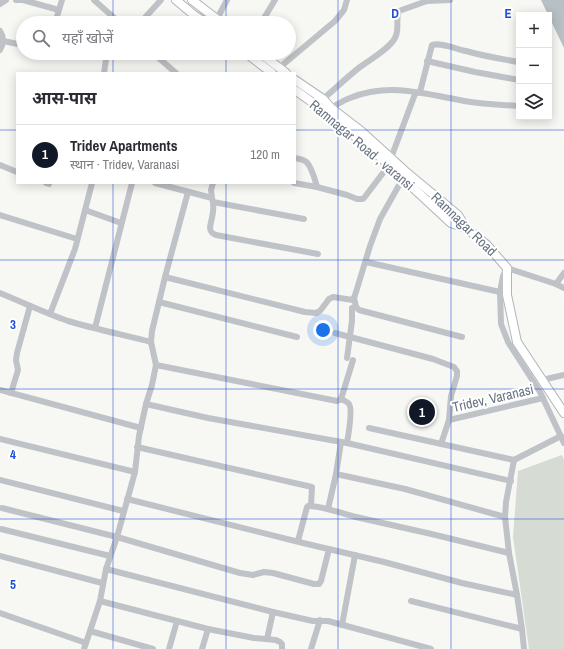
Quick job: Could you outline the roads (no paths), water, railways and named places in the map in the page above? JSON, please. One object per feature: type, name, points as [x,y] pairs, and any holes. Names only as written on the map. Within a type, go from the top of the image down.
[{"type":"main road","points":[[176,0],[196,16]]},
{"type":"main road","points":[[192,0],[213,16]]},
{"type":"main road","points":[[259,60],[279,71]]},
{"type":"main road","points":[[267,60],[279,71]]},
{"type":"main road","name":"Ramnagar Road","points":[[296,81],[322,99],[361,131],[390,162],[458,215],[466,228],[487,245],[507,268],[507,295],[517,342],[564,413]]},
{"type":"main road","name":"Ramnagar Road , varansi","points":[[296,91],[390,162],[403,178],[451,223],[466,228]]},
{"type":"street","points":[[0,4],[6,0]]},
{"type":"street","points":[[16,0],[22,0],[60,10]]},
{"type":"street","points":[[58,16],[62,0]]},
{"type":"street","points":[[94,0],[112,16]]},
{"type":"street","points":[[146,16],[161,0]]},
{"type":"street","points":[[221,16],[227,0]]},
{"type":"street","points":[[265,16],[274,0]]},
{"type":"street","points":[[296,56],[335,21],[344,10],[347,0]]},
{"type":"street","points":[[322,99],[391,42],[396,35],[399,11],[427,1],[450,0]]},
{"type":"street","points":[[0,31],[4,42],[0,50]]},
{"type":"street","points":[[4,42],[16,44]]},
{"type":"street","points":[[420,92],[432,45],[436,44],[466,52],[516,61]]},
{"type":"street","points":[[104,72],[106,60]]},
{"type":"street","points":[[161,60],[175,72]]},
{"type":"street","points":[[279,71],[291,60]]},
{"type":"street","points":[[427,61],[516,79]]},
{"type":"street","points":[[332,108],[350,98],[379,91],[393,90],[420,92],[465,101],[516,106]]},
{"type":"street","points":[[296,183],[317,187],[357,199],[364,198],[390,162],[415,94],[420,92]]},
{"type":"street","points":[[296,158],[307,162],[317,187]]},
{"type":"street","points":[[0,165],[16,172]]},
{"type":"street","points":[[403,178],[380,219],[370,246],[354,298],[356,307],[359,310],[462,337]]},
{"type":"street","points":[[50,314],[75,249],[92,184]]},
{"type":"street","points":[[94,328],[132,184]]},
{"type":"street","points":[[159,184],[213,200],[304,219]]},
{"type":"street","points":[[213,184],[211,190],[213,200],[210,227],[211,232],[216,235],[318,254]]},
{"type":"street","points":[[0,613],[85,646],[100,601],[102,583],[117,537],[135,472],[137,447],[156,365],[151,342],[152,331],[188,192]]},
{"type":"street","points":[[85,210],[121,223]]},
{"type":"street","points":[[0,215],[77,239]]},
{"type":"street","points":[[366,262],[500,292]]},
{"type":"street","points":[[369,428],[514,460],[563,440],[543,398],[508,342],[501,324],[500,292],[503,276],[507,268],[564,288]]},
{"type":"street","points":[[556,284],[564,273]]},
{"type":"street","points":[[166,276],[305,312],[316,313],[320,311],[333,297],[350,300],[354,298]]},
{"type":"street","points":[[0,293],[67,320],[151,342]]},
{"type":"street","points":[[159,302],[297,337]]},
{"type":"street","points":[[11,393],[18,370],[16,360],[17,353],[30,306]]},
{"type":"street","points":[[341,399],[350,359],[352,308]]},
{"type":"street","points":[[336,334],[433,359],[454,367],[457,371],[457,376],[451,396],[449,420]]},
{"type":"street","points":[[156,365],[337,401],[341,399],[349,404],[350,416],[328,509]]},
{"type":"street","points":[[542,380],[564,375]]},
{"type":"street","points":[[0,390],[141,428]]},
{"type":"street","name":"Tridev, Varanasi","points":[[441,444],[449,420],[543,398]]},
{"type":"street","points":[[146,404],[208,418],[344,443],[511,481]]},
{"type":"street","points":[[0,439],[135,472]]},
{"type":"street","points":[[137,447],[312,487],[311,506]]},
{"type":"street","points":[[514,460],[506,502],[505,517],[508,553],[517,595],[524,649]]},
{"type":"street","points":[[336,474],[405,490],[505,517]]},
{"type":"street","points":[[0,480],[123,511]]},
{"type":"street","points":[[127,499],[384,562],[462,583],[517,595]]},
{"type":"street","points":[[298,542],[305,512],[308,506],[315,506],[508,553]]},
{"type":"street","points":[[2,508],[117,537],[240,573],[253,575],[264,572],[273,573],[314,584],[319,584],[321,581],[329,549]]},
{"type":"street","points":[[1,529],[110,556]]},
{"type":"street","points":[[342,625],[355,555]]},
{"type":"street","points":[[0,556],[102,583]]},
{"type":"street","points":[[106,569],[273,612],[313,621],[328,621],[431,649]]},
{"type":"street","points":[[100,601],[208,629],[280,642],[282,644],[282,649]]},
{"type":"street","points":[[411,601],[522,629]]},
{"type":"street","points":[[267,639],[273,612]]},
{"type":"street","points":[[311,649],[320,620]]},
{"type":"street","points":[[168,649],[177,621]]},
{"type":"street","points":[[202,649],[208,629]]},
{"type":"street","points":[[90,631],[153,649]]},
{"type":"place","name":"Tridev Apartments","points":[[422,412]]}]
